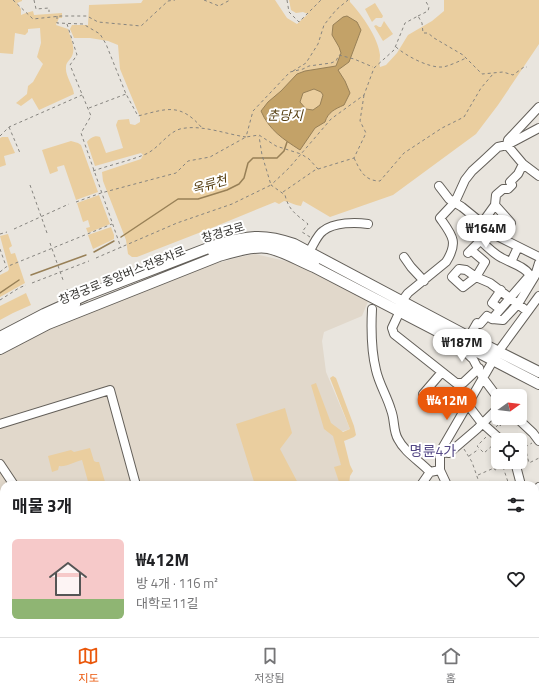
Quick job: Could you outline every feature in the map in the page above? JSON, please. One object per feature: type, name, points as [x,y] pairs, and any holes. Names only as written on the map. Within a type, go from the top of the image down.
[{"type":"main road","name":"창경궁로","points":[[0,337],[44,314],[86,295],[202,250],[235,239],[254,236],[270,237],[294,244],[310,252],[470,338],[539,372]]},
{"type":"main road","name":"창경궁로","points":[[0,349],[48,324],[219,256],[260,248],[277,251],[314,267],[400,311],[492,361],[539,384]]},
{"type":"street","points":[[507,145],[508,140],[538,109]]},
{"type":"street","points":[[402,301],[408,293],[446,262],[454,247],[449,231],[440,218],[455,202],[464,180],[498,147],[507,145],[539,128]]},
{"type":"street","points":[[507,145],[523,164],[539,176]]},
{"type":"street","points":[[482,223],[495,206],[496,195],[504,189],[508,189],[512,185],[510,182],[518,174],[523,164]]},
{"type":"street","points":[[439,186],[449,199],[455,202],[499,237],[539,257]]},
{"type":"street","points":[[495,206],[511,223]]},
{"type":"street","points":[[310,252],[322,231],[329,227],[349,222],[368,224]]},
{"type":"street","points":[[491,230],[470,252],[485,262],[476,276],[463,287],[452,277],[459,269],[466,270],[476,276],[490,283],[501,290],[528,311]]},
{"type":"street","points":[[490,250],[499,237]]},
{"type":"street","points":[[480,240],[490,250],[526,270],[532,275]]},
{"type":"street","name":"창경궁로 중앙버스전용차로","points":[[0,343],[73,306],[102,294],[217,250],[260,241],[280,244],[294,250],[429,318],[432,318]]},
{"type":"street","points":[[511,262],[518,247]]},
{"type":"street","points":[[404,257],[424,281]]},
{"type":"street","points":[[470,338],[477,323],[480,324],[487,316],[492,319],[503,320],[511,312],[518,304],[539,263]]},
{"type":"street","points":[[492,319],[510,297],[532,275]]},
{"type":"street","points":[[501,290],[492,303],[511,312]]},
{"type":"street","points":[[445,481],[440,470],[440,452],[492,361],[539,296]]},
{"type":"street","points":[[372,309],[372,348],[376,371],[391,409],[398,440],[406,450],[430,472]]},
{"type":"street","points":[[400,311],[392,328],[394,334],[456,383],[463,383],[479,368]]},
{"type":"street","points":[[454,340],[473,359],[483,378],[491,389]]},
{"type":"street","points":[[423,394],[442,372]]},
{"type":"street","points":[[0,424],[110,390],[135,481]]},
{"type":"street","points":[[468,404],[483,423],[492,431]]},
{"type":"street","points":[[440,452],[450,453],[491,415]]},
{"type":"street","points":[[524,425],[538,440]]},
{"type":"street","points":[[0,464],[11,481]]},
{"type":"street","points":[[514,469],[519,481]]},
{"type":"street","points":[[424,481],[430,472],[440,470]]},
{"type":"path","points":[[13,0],[33,19],[57,16],[87,16],[98,22],[141,26],[168,0],[175,0]]},
{"type":"path","points":[[34,0],[36,8],[49,8],[49,17]]},
{"type":"path","points":[[204,0],[219,6],[230,0]]},
{"type":"path","points":[[287,0],[289,12],[299,22],[321,0]]},
{"type":"path","points":[[76,202],[101,193],[176,173],[188,161],[210,157],[246,136],[254,111],[290,72],[306,63],[318,44],[324,25],[336,10],[348,0]]},
{"type":"path","points":[[282,192],[318,169],[354,158],[366,133],[360,121],[364,95],[374,68],[394,50],[405,23],[428,11],[429,7],[425,0]]},
{"type":"path","points":[[57,16],[57,23],[83,24],[100,34],[106,44],[126,94],[138,116],[171,108],[185,113],[196,121],[202,128]]},
{"type":"path","points":[[418,16],[422,22],[423,33],[428,33],[466,57],[482,74],[503,72],[513,74],[524,66],[527,67]]},
{"type":"path","points":[[67,24],[77,55],[70,65],[91,116],[80,133],[121,248]]},
{"type":"path","points":[[396,46],[403,53],[418,60],[444,68],[466,57]]},
{"type":"path","points":[[290,72],[309,66],[331,63],[336,61],[339,55],[354,59],[374,68]]},
{"type":"path","points":[[354,158],[362,174],[374,181],[380,182],[404,153],[442,128],[464,117],[481,88],[493,73]]},
{"type":"path","points":[[88,108],[126,94]]},
{"type":"path","points":[[0,136],[9,127],[82,95]]},
{"type":"path","points":[[96,258],[177,223],[232,204],[270,185],[289,168],[331,119],[364,95]]},
{"type":"path","points":[[9,127],[20,154]]},
{"type":"path","points":[[93,171],[145,154],[156,148],[173,132],[181,129],[202,128],[246,136],[259,135],[276,146],[290,152],[301,154],[309,159],[318,169]]},
{"type":"path","points":[[259,135],[264,165],[270,185],[286,194],[288,204],[294,212],[308,224],[302,232],[316,240]]},
{"type":"path","points":[[30,186],[47,233]]},
{"type":"path","points":[[14,229],[69,204]]},
{"type":"path","points":[[0,272],[6,267],[113,224]]},
{"type":"path","points":[[0,234],[7,232]]},
{"type":"path","points":[[50,243],[63,280]]},
{"type":"path","points":[[0,249],[6,267]]},
{"type":"path","points":[[32,283],[89,261]]},
{"type":"path","points":[[0,300],[26,285]]},
{"type":"path","points":[[491,447],[484,453],[477,446],[497,425]]},
{"type":"path","points":[[527,447],[538,440]]},
{"type":"path","points":[[459,444],[468,456],[479,481]]},
{"type":"path","points":[[468,456],[479,448]]},
{"type":"path","points":[[527,456],[529,463],[539,458]]},
{"type":"path","points":[[477,475],[492,469]]},
{"type":"path","points":[[504,469],[508,481]]},
{"type":"shaded area","points":[[0,0],[22,0],[17,3],[21,9],[21,15],[33,11],[34,15],[62,13],[62,18],[59,18],[56,25],[68,29],[72,42],[73,53],[67,64],[66,70],[74,94],[39,110],[32,98],[21,106],[16,103],[27,94],[28,86],[33,82],[43,64],[37,57],[41,43],[40,28],[28,29],[28,32],[25,35],[15,33],[13,54],[0,53]]},
{"type":"shaded area","points":[[143,0],[275,0],[287,18],[297,24],[308,14],[303,12],[296,13],[291,10],[289,0],[350,0],[373,34],[379,48],[380,67],[386,65],[397,53],[408,35],[432,21],[444,11],[444,0],[539,0],[539,44],[498,105],[476,134],[393,195],[330,217],[303,201],[301,206],[284,201],[279,204],[275,202],[137,257],[132,257],[128,254],[126,240],[103,181],[102,172],[141,159],[143,155],[141,153],[95,166],[87,142],[93,137],[100,137],[106,153],[123,148],[116,125],[118,120],[129,119],[130,124],[135,125],[140,122],[140,117],[120,69],[118,45],[108,41],[90,38],[74,38],[70,29],[72,25],[88,25],[89,5],[141,3]]},
{"type":"shaded area","points":[[375,3],[383,16],[382,18],[376,18],[372,22],[365,9]]},
{"type":"shaded area","points":[[384,21],[393,34],[383,41],[374,26],[376,25],[381,27]]},
{"type":"shaded area","points":[[8,137],[15,153],[4,156],[6,165],[0,167],[0,138]]},
{"type":"shaded area","points":[[71,141],[81,145],[98,192],[76,200],[64,165],[57,167],[58,171],[50,174],[42,150]]},
{"type":"shaded area","points":[[99,195],[110,224],[88,233],[86,228],[90,227],[88,220],[83,222],[77,203]]},
{"type":"shaded area","points":[[111,227],[114,239],[93,249],[88,235]]},
{"type":"shaded area","points":[[8,234],[12,246],[9,248],[11,254],[15,253],[25,283],[0,297],[0,275],[9,269],[0,236]]},
{"type":"shaded area","points":[[255,254],[290,262],[369,299],[362,316],[324,332],[322,341],[326,372],[350,429],[333,434],[346,481],[0,481],[0,353],[32,334],[202,267]]},
{"type":"shaded area","points":[[26,293],[31,305],[0,320],[0,306]]},
{"type":"shaded area","points":[[333,376],[336,378],[356,435],[344,441],[353,471],[349,481],[339,481],[334,467],[341,465],[333,436],[324,429],[311,385],[316,383],[331,423],[343,432],[350,429],[330,378]]},
{"type":"shaded area","points":[[285,408],[292,433],[280,449],[297,481],[254,481],[236,424]]},
{"type":"shaded area","points":[[90,448],[94,461],[99,462],[105,481],[88,481],[82,460],[59,466],[58,470],[52,472],[48,456],[71,450],[74,452]]},
{"type":"water","name":"춘당지","points":[[347,16],[357,22],[361,30],[349,62],[338,70],[350,93],[344,105],[332,111],[325,122],[315,128],[300,150],[272,129],[261,111],[268,102],[297,74],[305,71],[336,66],[341,53],[332,35],[333,25],[343,17]],"holes":[[[314,89],[321,92],[323,95],[320,105],[313,110],[306,109],[300,102],[303,93]]]},
{"type":"waterway","name":"옥류천","points":[[121,237],[178,199],[198,199],[227,190],[239,184],[244,178],[248,163],[253,158],[277,158],[284,151],[287,142]]},
{"type":"waterway","name":"옥류천","points":[[94,252],[114,241]]},
{"type":"waterway","name":"옥류천","points":[[31,275],[86,255]]},
{"type":"waterway","name":"옥류천","points":[[0,293],[19,280]]},
{"type":"district","name":"명륜4가","points":[[433,450]]}]
